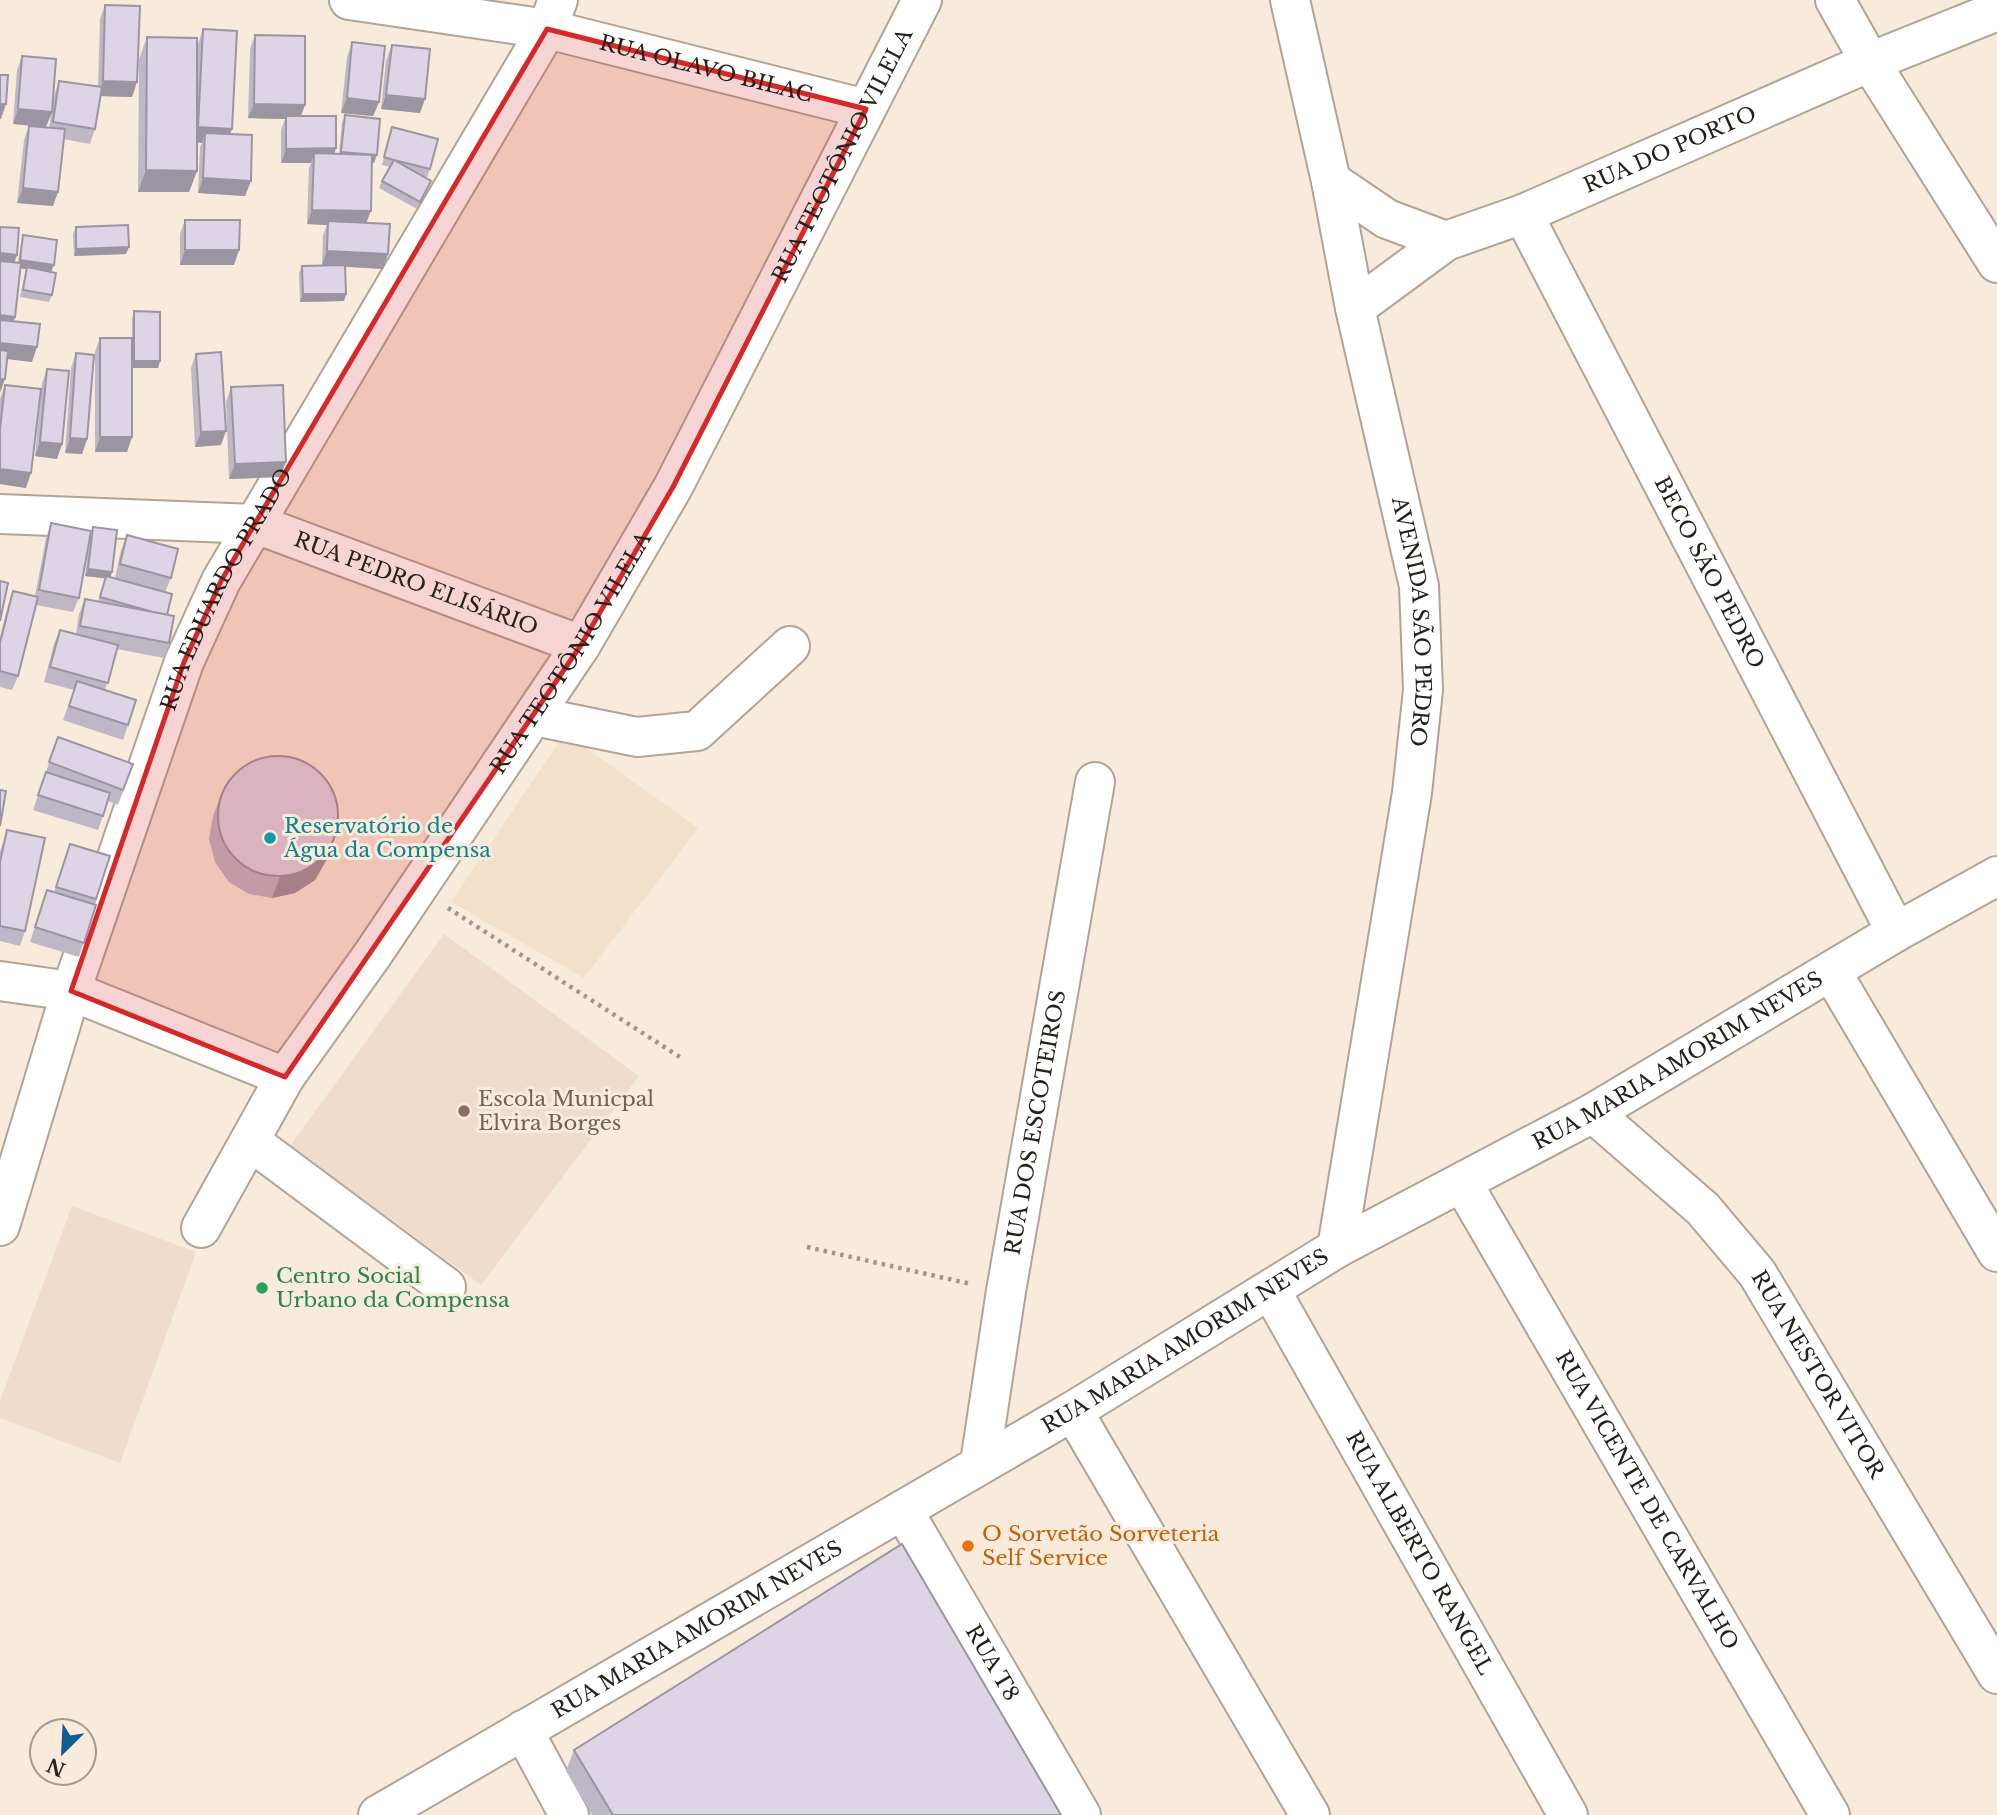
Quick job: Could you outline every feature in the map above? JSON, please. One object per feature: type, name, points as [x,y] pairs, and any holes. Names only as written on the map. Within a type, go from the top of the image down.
[{"type":"street","name":"RUA OLAVO BILAC","points":[[349,0],[553,15],[866,109]]},
{"type":"street","name":"RUA TEOTÔNIO VILELA","points":[[201,1228],[285,1077],[581,645],[673,487],[922,0]]},
{"type":"street","name":"AVENIDA SÃO PEDRO","points":[[1290,0],[1331,181],[1355,308],[1419,586],[1423,690],[1412,793],[1337,1248]]},
{"type":"street","points":[[1835,0],[1870,62],[1997,263]]},
{"type":"street","name":"RUA DO PORTO","points":[[1355,308],[1446,241],[1523,214],[1870,62],[1997,11]]},
{"type":"street","name":"RUA EDUARDO PRADO","points":[[0,1226],[71,991],[184,662],[221,581],[553,15]]},
{"type":"street","points":[[1331,181],[1387,219],[1446,241]]},
{"type":"street","name":"BECO SÃO PEDRO","points":[[1523,214],[1896,932]]},
{"type":"street","name":"RUA PEDRO ELISÁRIO","points":[[0,514],[256,524],[581,645]]},
{"type":"street","points":[[534,716],[637,737],[697,731],[790,646]]},
{"type":"street","name":"RUA DOS ESCOTEIROS","points":[[980,1463],[1006,1291],[1096,782]]},
{"type":"street","name":"RUA MARIA AMORIM NEVES","points":[[378,1815],[1073,1410],[1271,1291],[1337,1248],[1593,1113],[1896,932],[1997,876]]},
{"type":"street","points":[[1831,971],[1997,1252]]},
{"type":"street","points":[[0,981],[71,991],[285,1077]]},
{"type":"street","name":"RUA NESTOR VITOR","points":[[1593,1113],[1703,1209],[1758,1273],[1997,1674]]},
{"type":"street","points":[[250,1141],[446,1287]]},
{"type":"street","name":"RUA VICENTE DE CARVALHO","points":[[1462,1184],[1830,1815]]},
{"type":"street","name":"RUA ALBERTO RANGEL","points":[[1271,1291],[1569,1815]]},
{"type":"street","points":[[1073,1410],[1310,1815]]},
{"type":"street","name":"RUA T8","points":[[903,1510],[1081,1815]]},
{"type":"street","points":[[523,1730],[569,1815]]},
{"type":"path","points":[[417,888],[683,1059]]},
{"type":"path","points":[[807,1248],[1006,1291]]},
{"type":"highlighted area","points":[[547,29],[866,109],[673,487],[581,645],[285,1077],[71,991],[184,662],[221,581]]},
{"type":"shaded area","points":[[565,733],[698,828],[584,978],[451,902]]},
{"type":"shaded area","name":"Escola Municpal Elvira Borges","points":[[444,934],[639,1076],[481,1285],[290,1146]]},
{"type":"shaded area","points":[[72,1206],[196,1252],[120,1463],[0,1418],[0,1401]]},
{"type":"building","points":[[105,5],[140,6],[137,82],[103,81]]},
{"type":"building","points":[[203,29],[237,31],[232,129],[198,127]]},
{"type":"building","points":[[255,35],[305,36],[305,105],[254,104]]},
{"type":"building","points":[[147,37],[197,38],[197,171],[146,170]]},
{"type":"building","points":[[352,42],[385,46],[379,102],[347,98]]},
{"type":"building","points":[[392,45],[430,49],[425,99],[386,95]]},
{"type":"building","points":[[22,56],[56,59],[52,112],[18,109]]},
{"type":"building","points":[[0,75],[8,75],[6,104],[0,104]]},
{"type":"building","points":[[59,81],[102,87],[95,129],[53,122]]},
{"type":"building","points":[[345,115],[380,119],[377,155],[341,152]]},
{"type":"building","points":[[286,116],[336,116],[336,148],[286,149]]},
{"type":"building","points":[[29,126],[65,129],[58,192],[23,188]]},
{"type":"building","points":[[392,127],[438,139],[430,169],[384,157]]},
{"type":"building","points":[[205,133],[252,135],[251,181],[203,178]]},
{"type":"building","points":[[314,153],[372,155],[371,211],[312,210]]},
{"type":"building","points":[[394,160],[431,181],[420,202],[382,181]]},
{"type":"building","points":[[185,220],[240,220],[239,250],[185,250]]},
{"type":"building","points":[[328,221],[390,224],[388,254],[327,251]]},
{"type":"building","points":[[128,225],[129,247],[76,249],[76,227]]},
{"type":"building","points":[[0,227],[19,228],[17,255],[0,253]]},
{"type":"building","points":[[23,235],[57,240],[54,265],[20,260]]},
{"type":"building","points":[[0,261],[21,263],[15,317],[0,315]]},
{"type":"building","points":[[345,265],[346,294],[303,294],[302,266]]},
{"type":"building","points":[[27,267],[56,273],[52,295],[23,290]]},
{"type":"building","points":[[134,311],[160,312],[160,361],[134,361]]},
{"type":"building","points":[[0,320],[40,324],[37,347],[0,343]]},
{"type":"building","points":[[100,338],[132,338],[132,437],[100,437]]},
{"type":"building","points":[[0,350],[8,351],[5,379],[0,379]]},
{"type":"building","points":[[221,352],[226,431],[201,432],[196,354]]},
{"type":"building","points":[[76,353],[94,355],[87,439],[70,438]]},
{"type":"building","points":[[47,369],[69,371],[62,444],[40,442]]},
{"type":"building","points":[[5,385],[41,389],[31,473],[0,469],[0,429]]},
{"type":"building","points":[[283,385],[286,462],[235,464],[231,387]]},
{"type":"building","points":[[51,523],[91,531],[79,598],[39,590]]},
{"type":"building","points":[[93,527],[117,530],[112,572],[88,569]]},
{"type":"building","points":[[127,535],[178,549],[171,578],[120,564]]},
{"type":"building","points":[[106,576],[172,594],[167,615],[100,597]]},
{"type":"building","points":[[0,581],[8,583],[0,621]]},
{"type":"building","points":[[13,591],[38,597],[18,676],[0,671],[0,643]]},
{"type":"building","points":[[85,599],[174,616],[169,643],[80,626]]},
{"type":"building","points":[[60,630],[118,645],[108,683],[50,667]]},
{"type":"building","points":[[77,681],[136,700],[128,725],[69,706]]},
{"type":"building","points":[[58,737],[133,764],[123,790],[49,762]]},
{"type":"building","name":"Reservatório de Água da Compensa","points":[[278,756],[301,761],[320,774],[333,793],[338,816],[333,839],[320,858],[301,871],[278,876],[255,871],[236,858],[223,839],[218,816],[223,793],[236,774],[255,761]]},
{"type":"building","points":[[46,772],[110,793],[103,816],[38,795]]},
{"type":"building","points":[[0,790],[6,791],[0,826]]},
{"type":"building","points":[[7,830],[45,838],[25,931],[0,926],[0,862]]},
{"type":"building","points":[[70,844],[110,856],[96,899],[56,887]]},
{"type":"building","points":[[47,890],[96,905],[84,943],[35,927]]},
{"type":"building","points":[[902,1544],[1061,1815],[613,1815],[574,1750]]},
{"type":"place","name":"Reservatório de Água da Compensa","points":[[270,838]]},
{"type":"place","name":"Escola Municpal Elvira Borges","points":[[464,1111]]},
{"type":"place","name":"Centro Social Urbano da Compensa","points":[[262,1288]]},
{"type":"place","name":"O Sorvetão Sorveteria Self Service","points":[[968,1546]]}]
